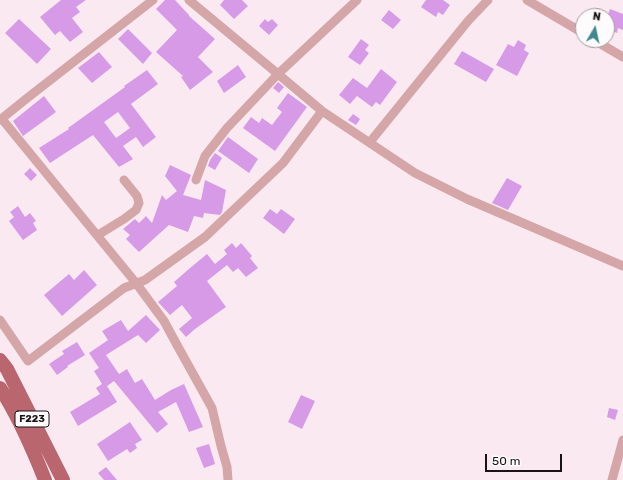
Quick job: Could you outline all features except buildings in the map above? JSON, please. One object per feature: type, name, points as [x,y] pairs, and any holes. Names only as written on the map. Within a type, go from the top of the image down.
[{"type":"main road","name":"F223","points":[[0,360],[7,370],[63,480]]},
{"type":"main road","name":"F223","points":[[0,388],[10,402],[45,480]]},
{"type":"street","points":[[153,0],[1,119],[136,283],[164,321],[212,408],[220,446],[228,466],[228,480]]},
{"type":"street","points":[[189,0],[322,111],[414,173],[461,196],[623,266]]},
{"type":"street","points":[[196,180],[205,156],[227,128],[278,74],[357,0]]},
{"type":"street","points":[[370,142],[468,21],[488,0]]},
{"type":"street","points":[[527,0],[575,28]]},
{"type":"street","points":[[608,48],[623,57]]},
{"type":"street","points":[[0,320],[28,361],[124,288],[145,280],[205,237],[283,163],[322,111]]},
{"type":"street","points":[[98,236],[136,210],[139,203],[137,196],[124,180]]},
{"type":"street","points":[[612,480],[623,440]]}]
